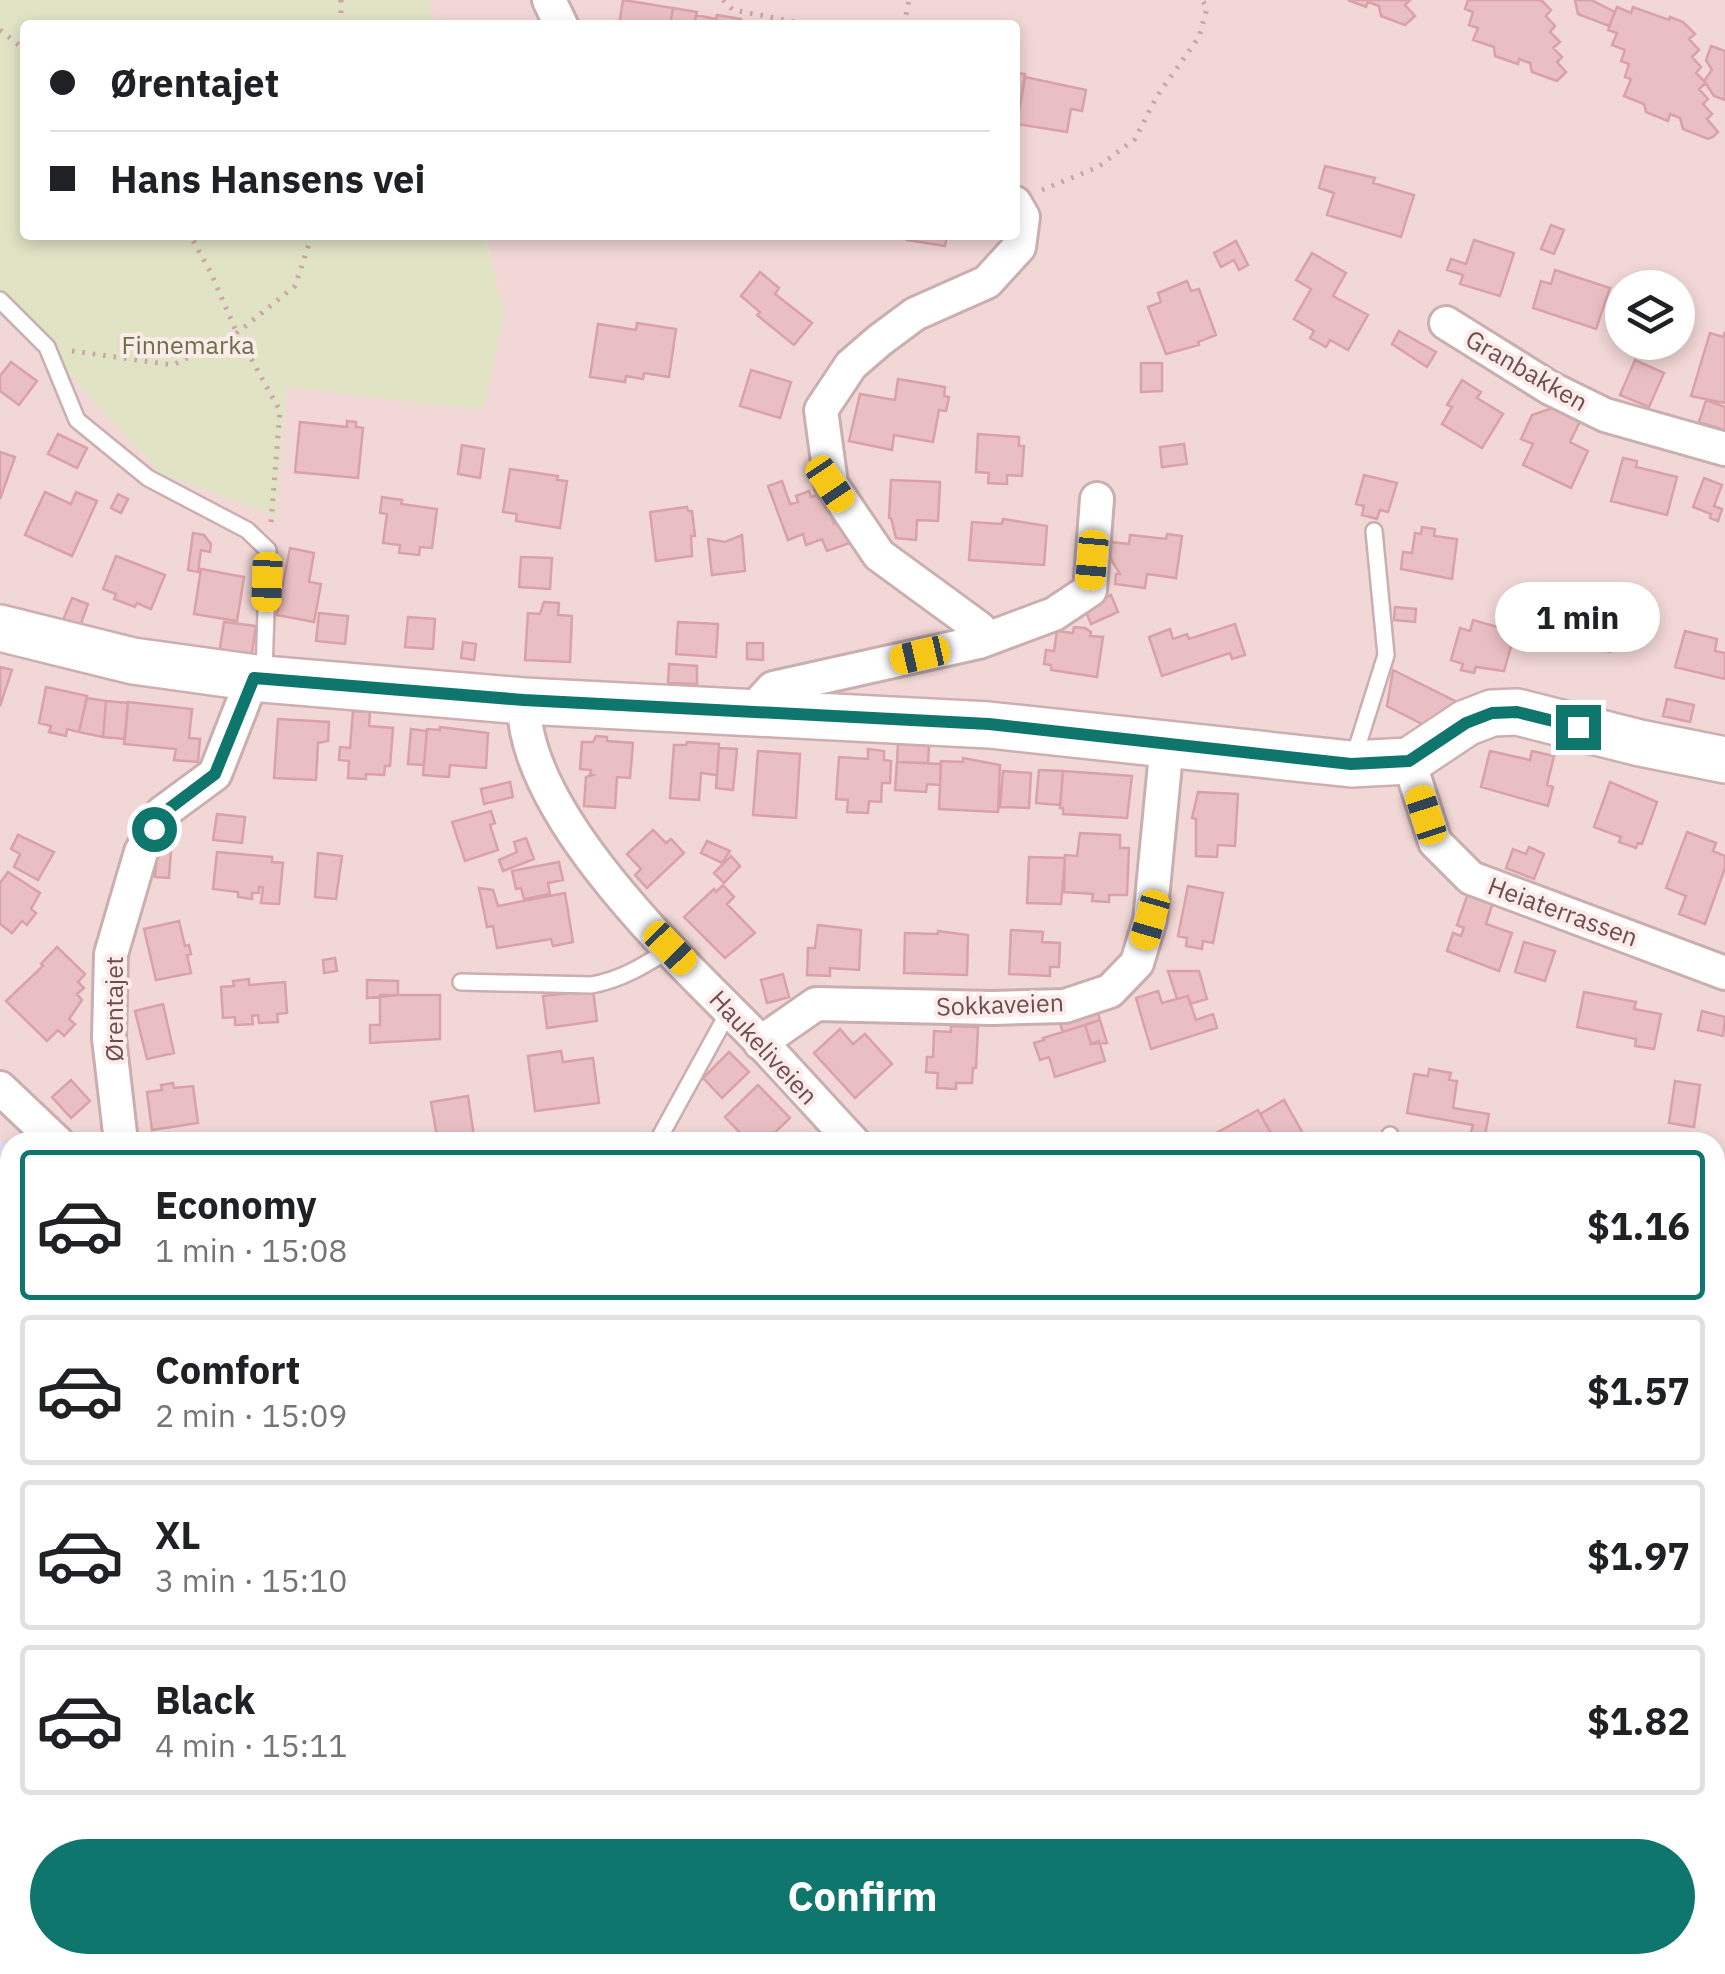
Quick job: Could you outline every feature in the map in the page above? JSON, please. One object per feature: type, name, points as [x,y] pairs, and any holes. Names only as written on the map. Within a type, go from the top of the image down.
[{"type":"main road","points":[[0,628],[133,661],[258,678],[524,700],[989,724],[1351,764],[1409,761],[1466,723],[1492,713],[1517,712],[1725,760]]},
{"type":"street","points":[[1020,240],[1024,198]]},
{"type":"street","points":[[979,642],[979,628],[879,556],[830,484],[821,410],[851,365],[880,340],[915,314],[988,282],[1019,247],[1020,240]]},
{"type":"street","name":"Granbakken","points":[[1446,323],[1550,388],[1606,415],[1725,449]]},
{"type":"street","points":[[752,710],[773,688],[979,642],[1054,614],[1090,590],[1098,499]]},
{"type":"street","name":"Ørentajet","points":[[120,1132],[109,1038],[110,954],[141,852],[162,814],[215,774],[258,678]]},
{"type":"street","name":"Haukeliveien","points":[[524,700],[524,722],[545,788],[580,845],[670,948],[844,1132]]},
{"type":"street","name":"Sokkaveien","points":[[744,1026],[816,1004],[1065,1006],[1110,991],[1138,962],[1150,920],[1167,744]]},
{"type":"street","name":"Heiaterrassen","points":[[1409,761],[1435,842],[1472,878],[1725,973]]},
{"type":"street","points":[[0,1088],[46,1132]]},
{"type":"lane","points":[[0,300],[47,347],[77,420],[148,478],[247,530],[268,550],[258,678]]},
{"type":"lane","points":[[1351,764],[1386,655],[1374,532]]},
{"type":"lane","points":[[461,982],[591,985],[635,971],[670,948]]},
{"type":"lane","points":[[664,1132],[744,1026]]},
{"type":"path","points":[[723,0],[734,10],[785,20]]},
{"type":"path","points":[[1024,198],[1098,167],[1135,138],[1157,96],[1199,37],[1207,8],[1202,0]]},
{"type":"path","points":[[0,30],[20,46]]},
{"type":"path","points":[[193,240],[280,411],[268,550]]},
{"type":"path","points":[[47,347],[172,365],[237,333],[294,286],[310,240]]},
{"type":"shaded area","points":[[429,0],[1725,0],[1725,1132],[0,1132],[0,299],[160,473],[277,516],[287,387],[504,315],[486,240],[1020,240],[1020,20],[434,20]]},
{"type":"green space","name":"Finnemarka","points":[[0,0],[429,0],[434,20],[20,20],[20,240],[486,240],[504,315],[483,410],[287,387],[277,517],[160,473],[0,299]]},
{"type":"building","points":[[623,0],[673,8],[671,20],[620,20]]},
{"type":"building","points":[[1348,0],[1410,0],[1405,5],[1415,16],[1405,25],[1381,16],[1379,6],[1368,2],[1366,7]]},
{"type":"building","points":[[1468,0],[1541,0],[1551,10],[1546,16],[1555,26],[1550,32],[1560,42],[1553,48],[1562,57],[1557,62],[1566,72],[1557,81],[1532,72],[1530,63],[1519,59],[1518,64],[1495,56],[1494,47],[1473,40],[1478,28],[1469,25],[1473,12],[1465,9]]},
{"type":"building","points":[[1575,0],[1591,0],[1615,12],[1609,26],[1578,14]]},
{"type":"building","points":[[1617,7],[1631,13],[1633,7],[1669,20],[1670,17],[1683,22],[1695,34],[1689,39],[1699,50],[1692,57],[1701,67],[1696,73],[1706,83],[1699,89],[1708,99],[1703,104],[1712,114],[1707,119],[1718,132],[1713,137],[1708,139],[1683,129],[1680,118],[1670,114],[1668,121],[1646,112],[1644,104],[1624,96],[1631,79],[1625,77],[1629,64],[1621,61],[1625,50],[1612,45],[1617,33],[1608,30]]},
{"type":"building","points":[[673,8],[697,12],[695,20],[671,20]]},
{"type":"building","points":[[717,15],[741,19],[741,20],[716,20]]},
{"type":"building","points":[[1711,46],[1725,51],[1725,100],[1714,96],[1704,81],[1712,70],[1706,60]]},
{"type":"building","points":[[1020,74],[1025,74],[1020,106]]},
{"type":"building","points":[[1025,77],[1086,90],[1082,111],[1071,109],[1067,132],[1020,124]]},
{"type":"building","points":[[1325,166],[1375,178],[1373,183],[1414,195],[1401,237],[1327,215],[1334,193],[1319,188]]},
{"type":"building","points":[[1551,225],[1564,230],[1554,254],[1541,249]]},
{"type":"building","points":[[907,240],[946,240],[945,246]]},
{"type":"building","points":[[1474,240],[1514,253],[1500,296],[1460,284],[1463,275],[1447,270],[1451,259],[1466,264]]},
{"type":"building","points":[[1236,241],[1248,265],[1239,270],[1234,260],[1221,267],[1214,253]]},
{"type":"building","points":[[1312,253],[1346,273],[1333,296],[1368,315],[1348,350],[1330,340],[1326,347],[1310,338],[1314,331],[1294,319],[1311,289],[1296,280]]},
{"type":"building","points":[[1555,270],[1605,286],[1605,303],[1596,329],[1533,308],[1541,281],[1551,284]]},
{"type":"building","points":[[760,272],[779,288],[775,294],[812,323],[794,345],[757,315],[760,312],[741,296]]},
{"type":"building","points":[[1187,281],[1191,291],[1199,289],[1216,335],[1198,342],[1199,345],[1166,354],[1148,307],[1161,302],[1158,293]]},
{"type":"building","points":[[637,323],[676,329],[669,377],[644,373],[643,379],[626,376],[625,382],[590,377],[598,324],[636,330]]},
{"type":"building","points":[[1399,331],[1436,352],[1427,367],[1392,344]]},
{"type":"building","points":[[1725,332],[1725,403],[1691,396],[1710,333],[1723,337]]},
{"type":"building","points":[[1635,360],[1664,373],[1649,407],[1620,395]]},
{"type":"building","points":[[11,362],[37,381],[19,405],[0,391],[0,376]]},
{"type":"building","points":[[1141,363],[1162,363],[1162,391],[1141,392]]},
{"type":"building","points":[[751,370],[791,382],[780,418],[740,406]]},
{"type":"building","points":[[898,379],[945,387],[944,396],[949,397],[946,411],[939,410],[933,442],[894,435],[892,450],[849,441],[860,394],[895,400]]},
{"type":"building","points":[[1462,380],[1481,392],[1477,398],[1503,414],[1482,448],[1442,424],[1452,407],[1447,405]]},
{"type":"building","points":[[1706,400],[1725,407],[1725,430],[1699,422]]},
{"type":"building","points":[[1552,408],[1580,421],[1570,442],[1588,451],[1571,488],[1523,465],[1533,444],[1521,439],[1532,415]]},
{"type":"building","points":[[347,421],[363,428],[358,478],[295,472],[300,422],[347,427]]},
{"type":"building","points":[[58,434],[87,448],[77,468],[48,454]]},
{"type":"building","points":[[978,434],[1019,437],[1019,446],[1024,446],[1022,476],[1007,475],[1007,484],[988,483],[989,473],[976,472]]},
{"type":"building","points":[[1184,444],[1187,464],[1162,467],[1160,447]]},
{"type":"building","points":[[462,445],[484,449],[480,478],[458,474]]},
{"type":"building","points":[[0,452],[15,457],[0,499]]},
{"type":"building","points":[[1623,458],[1637,461],[1636,467],[1677,477],[1667,515],[1611,501]]},
{"type":"building","points":[[510,469],[558,476],[557,480],[567,481],[560,528],[516,521],[517,514],[503,512]]},
{"type":"building","points":[[1364,475],[1397,483],[1388,512],[1380,510],[1377,519],[1362,515],[1364,506],[1356,504]]},
{"type":"building","points":[[1704,478],[1722,485],[1714,506],[1722,509],[1718,521],[1693,507]]},
{"type":"building","points":[[891,480],[940,482],[938,521],[917,520],[916,540],[896,538],[889,518]]},
{"type":"building","points":[[782,481],[790,504],[798,502],[796,496],[809,491],[811,497],[823,493],[834,524],[846,520],[853,542],[827,551],[822,539],[806,545],[803,534],[788,540],[768,486]]},
{"type":"building","points":[[45,492],[71,504],[76,492],[97,501],[72,556],[25,535]]},
{"type":"building","points":[[118,494],[128,499],[121,513],[111,508]]},
{"type":"building","points":[[382,497],[437,509],[432,548],[420,547],[419,555],[399,553],[400,545],[383,543],[387,514],[380,513]]},
{"type":"building","points":[[687,507],[692,511],[695,536],[691,536],[692,556],[656,561],[650,512]]},
{"type":"building","points":[[1003,519],[1047,526],[1044,565],[969,560],[972,522],[1002,524]]},
{"type":"building","points":[[1422,527],[1435,529],[1434,536],[1457,539],[1452,579],[1401,569],[1403,552],[1412,553],[1415,533],[1421,534]]},
{"type":"building","points":[[193,533],[204,535],[211,544],[210,552],[201,550],[198,572],[188,570]]},
{"type":"building","points":[[1167,534],[1182,536],[1176,578],[1147,574],[1145,588],[1115,584],[1116,574],[1120,574],[1109,556],[1111,542],[1129,544],[1130,535],[1166,539]]},
{"type":"building","points":[[742,535],[745,571],[712,575],[708,539],[725,542]]},
{"type":"building","points":[[290,548],[314,553],[309,582],[321,584],[314,622],[277,615]]},
{"type":"building","points":[[116,556],[165,575],[151,609],[114,599],[116,594],[103,589]]},
{"type":"building","points":[[521,557],[552,558],[550,589],[519,587]]},
{"type":"building","points":[[201,569],[244,577],[237,621],[194,614]]},
{"type":"building","points":[[1111,595],[1118,612],[1091,624],[1084,607]]},
{"type":"building","points":[[1586,596],[1602,599],[1600,611],[1619,615],[1610,652],[1551,636],[1556,615],[1575,620]]},
{"type":"building","points":[[72,598],[88,604],[78,632],[61,625]]},
{"type":"building","points":[[544,602],[559,603],[558,615],[572,616],[570,662],[525,660],[528,613],[540,614]]},
{"type":"building","points":[[1395,607],[1416,609],[1415,622],[1394,620]]},
{"type":"building","points":[[319,613],[348,616],[345,644],[316,641]]},
{"type":"building","points":[[408,617],[435,619],[433,649],[405,647]]},
{"type":"building","points":[[1473,620],[1515,632],[1504,671],[1476,667],[1474,673],[1461,670],[1463,664],[1451,660],[1460,628],[1470,631]]},
{"type":"building","points":[[224,622],[256,626],[251,659],[219,654]]},
{"type":"building","points":[[678,622],[718,624],[716,657],[676,654]]},
{"type":"building","points":[[1235,624],[1245,655],[1232,659],[1230,653],[1162,676],[1149,637],[1170,629],[1173,639],[1187,634],[1189,639]]},
{"type":"building","points":[[1074,627],[1085,628],[1090,636],[1103,637],[1097,677],[1051,670],[1051,665],[1044,664],[1046,650],[1054,651],[1057,631],[1073,633]]},
{"type":"building","points":[[1685,631],[1717,639],[1715,651],[1725,653],[1725,679],[1675,667]]},
{"type":"building","points":[[463,642],[476,644],[474,660],[461,658]]},
{"type":"building","points":[[747,643],[763,643],[763,660],[747,659]]},
{"type":"building","points":[[669,664],[697,666],[697,684],[668,683]]},
{"type":"building","points":[[0,667],[12,670],[0,706]]},
{"type":"building","points":[[1393,670],[1457,702],[1426,726],[1387,706]]},
{"type":"building","points":[[46,687],[87,696],[79,732],[67,729],[66,736],[49,732],[51,726],[39,723]]},
{"type":"building","points":[[87,698],[106,701],[103,737],[79,732]]},
{"type":"building","points":[[1667,699],[1694,705],[1690,722],[1663,716]]},
{"type":"building","points":[[106,701],[128,703],[125,739],[103,737]]},
{"type":"building","points":[[128,702],[192,709],[189,738],[200,739],[198,762],[174,760],[176,749],[124,744]]},
{"type":"building","points":[[353,711],[370,712],[369,726],[393,728],[390,766],[385,766],[384,775],[348,778],[349,761],[339,760],[340,747],[350,748]]},
{"type":"building","points":[[278,719],[329,722],[328,741],[318,743],[316,780],[274,778]]},
{"type":"building","points":[[411,729],[427,731],[424,765],[408,764]]},
{"type":"building","points":[[427,729],[488,733],[486,768],[450,765],[449,777],[423,775]]},
{"type":"building","points":[[596,736],[633,743],[630,778],[617,777],[615,808],[584,806],[586,777],[593,775],[591,770],[580,769],[582,742],[593,742]]},
{"type":"building","points":[[719,744],[717,775],[701,773],[699,800],[670,798],[674,745]]},
{"type":"building","points":[[898,744],[929,746],[928,763],[897,762]]},
{"type":"building","points":[[719,748],[737,749],[733,790],[716,788]]},
{"type":"building","points":[[868,749],[884,751],[884,760],[891,761],[890,783],[882,783],[881,802],[869,801],[868,813],[847,812],[848,800],[836,799],[839,757],[868,759]]},
{"type":"building","points":[[758,751],[800,754],[796,818],[753,815]]},
{"type":"building","points":[[1490,751],[1530,760],[1532,751],[1554,756],[1547,785],[1553,787],[1548,806],[1481,787]]},
{"type":"building","points":[[963,758],[1000,765],[998,812],[939,809],[941,761],[963,762]]},
{"type":"building","points":[[897,762],[941,764],[940,785],[927,784],[926,792],[895,790]]},
{"type":"building","points":[[1039,770],[1063,771],[1060,805],[1036,803]]},
{"type":"building","points":[[1003,771],[1031,773],[1029,808],[1000,807]]},
{"type":"building","points":[[1063,771],[1132,776],[1127,818],[1063,814]]},
{"type":"building","points":[[510,782],[513,797],[484,804],[481,789]]},
{"type":"building","points":[[1610,782],[1657,802],[1642,844],[1638,843],[1636,848],[1619,842],[1621,837],[1594,827]]},
{"type":"building","points":[[1198,792],[1238,794],[1235,846],[1218,845],[1217,857],[1196,856],[1196,819],[1192,818]]},
{"type":"building","points":[[491,811],[495,823],[490,825],[498,850],[465,861],[452,822]]},
{"type":"building","points":[[217,814],[245,817],[242,843],[213,840]]},
{"type":"building","points":[[653,830],[666,843],[671,839],[684,853],[647,888],[635,875],[641,869],[627,854]]},
{"type":"building","points":[[1687,832],[1716,843],[1713,851],[1725,856],[1725,868],[1705,924],[1679,914],[1686,896],[1666,888]]},
{"type":"building","points":[[1080,833],[1120,835],[1120,848],[1129,848],[1127,895],[1109,895],[1109,902],[1092,901],[1093,894],[1064,892],[1065,855],[1077,856]]},
{"type":"building","points":[[18,835],[54,852],[38,880],[14,867],[20,854],[11,849]]},
{"type":"building","points":[[526,838],[534,859],[503,871],[499,860],[517,852],[514,842]]},
{"type":"building","points":[[707,841],[730,851],[722,863],[701,853]]},
{"type":"building","points":[[1529,847],[1544,854],[1534,879],[1506,868],[1513,849],[1526,854]]},
{"type":"building","points":[[157,849],[171,850],[169,878],[155,877]]},
{"type":"building","points":[[217,852],[272,857],[272,862],[283,863],[279,904],[261,903],[263,887],[259,887],[259,893],[252,893],[252,899],[238,897],[238,892],[213,889]]},
{"type":"building","points":[[318,853],[342,856],[336,899],[315,897]]},
{"type":"building","points":[[731,856],[740,866],[724,883],[714,873]]},
{"type":"building","points":[[1029,857],[1065,858],[1061,904],[1027,903]]},
{"type":"building","points":[[559,862],[563,880],[548,883],[550,894],[524,899],[521,888],[516,889],[512,871]]},
{"type":"building","points":[[8,872],[40,893],[31,909],[36,913],[27,925],[22,921],[12,933],[0,924],[0,883]]},
{"type":"building","points":[[723,885],[734,897],[727,904],[755,933],[725,958],[684,917]]},
{"type":"building","points":[[1188,886],[1223,893],[1213,943],[1203,941],[1202,949],[1186,946],[1187,938],[1178,936]]},
{"type":"building","points":[[479,888],[493,890],[498,906],[565,893],[573,942],[553,946],[551,939],[497,948],[493,926],[487,927]]},
{"type":"building","points":[[1468,893],[1493,902],[1486,924],[1512,933],[1499,971],[1447,951],[1453,933],[1461,936],[1464,928],[1457,925]]},
{"type":"building","points":[[179,921],[185,946],[189,945],[191,973],[156,980],[144,929]]},
{"type":"building","points":[[818,925],[861,930],[859,970],[830,968],[830,976],[807,975],[808,948],[815,948]]},
{"type":"building","points":[[1011,930],[1043,932],[1042,942],[1060,943],[1059,967],[1050,967],[1050,976],[1009,974]]},
{"type":"building","points":[[938,931],[968,935],[967,975],[904,973],[905,933]]},
{"type":"building","points":[[1524,942],[1555,951],[1545,981],[1515,972]]},
{"type":"building","points":[[57,947],[85,974],[78,982],[84,988],[77,994],[82,1000],[69,1019],[75,1024],[64,1036],[58,1030],[47,1041],[6,1001]]},
{"type":"building","points":[[335,958],[337,971],[324,973],[323,960]]},
{"type":"building","points":[[1168,971],[1199,971],[1207,999],[1190,1004],[1188,996],[1177,999]]},
{"type":"building","points":[[783,974],[789,997],[767,1003],[761,980]]},
{"type":"building","points":[[249,979],[249,985],[285,982],[287,1013],[277,1014],[278,1022],[259,1023],[258,1015],[252,1016],[253,1024],[235,1025],[235,1017],[223,1018],[221,987]]},
{"type":"building","points":[[367,980],[398,981],[398,995],[367,998]]},
{"type":"building","points":[[593,990],[597,1021],[547,1028],[543,996]]},
{"type":"building","points":[[1158,991],[1162,1003],[1188,996],[1196,1020],[1213,1014],[1217,1028],[1151,1049],[1136,998]]},
{"type":"building","points":[[1584,992],[1636,1002],[1634,1009],[1661,1014],[1654,1049],[1635,1046],[1636,1039],[1577,1027]]},
{"type":"building","points":[[380,995],[440,995],[440,1039],[370,1043],[370,1025],[380,1025]]},
{"type":"building","points":[[163,1004],[174,1053],[147,1059],[135,1011]]},
{"type":"building","points":[[1097,1010],[1100,1020],[1063,1032],[1059,1021]]},
{"type":"building","points":[[1702,1011],[1725,1017],[1723,1036],[1698,1030]]},
{"type":"building","points":[[1100,1020],[1107,1043],[1091,1044],[1085,1025]]},
{"type":"building","points":[[1085,1025],[1091,1044],[1099,1041],[1105,1061],[1055,1077],[1049,1057],[1040,1060],[1034,1043]]},
{"type":"building","points":[[951,1026],[978,1027],[976,1068],[972,1083],[956,1083],[956,1089],[937,1088],[938,1073],[926,1072],[927,1057],[933,1057],[934,1031],[951,1032]]},
{"type":"building","points":[[840,1029],[853,1044],[865,1034],[892,1064],[855,1098],[814,1053]]},
{"type":"building","points":[[561,1051],[563,1062],[593,1058],[599,1103],[535,1111],[528,1056]]},
{"type":"building","points":[[729,1052],[749,1072],[722,1098],[703,1078]]},
{"type":"building","points":[[1429,1069],[1451,1073],[1449,1080],[1457,1081],[1453,1108],[1489,1114],[1486,1132],[1471,1132],[1473,1125],[1407,1113],[1414,1074],[1428,1076]]},
{"type":"building","points":[[71,1080],[90,1101],[71,1118],[52,1097]]},
{"type":"building","points":[[1675,1081],[1700,1085],[1694,1127],[1669,1123]]},
{"type":"building","points":[[173,1083],[174,1088],[193,1086],[198,1123],[152,1130],[147,1092],[162,1090],[161,1085]]},
{"type":"building","points":[[758,1085],[790,1118],[775,1132],[739,1132],[725,1117]]},
{"type":"building","points":[[468,1096],[473,1132],[436,1132],[431,1102]]},
{"type":"building","points":[[1284,1100],[1302,1132],[1270,1132],[1260,1114]]},
{"type":"building","points":[[1258,1110],[1270,1132],[1218,1132]]},
{"type":"route","points":[[154,829],[162,814],[215,774],[254,678],[524,700],[989,724],[1351,764],[1409,761],[1466,723],[1492,713],[1517,712],[1578,727]]}]
